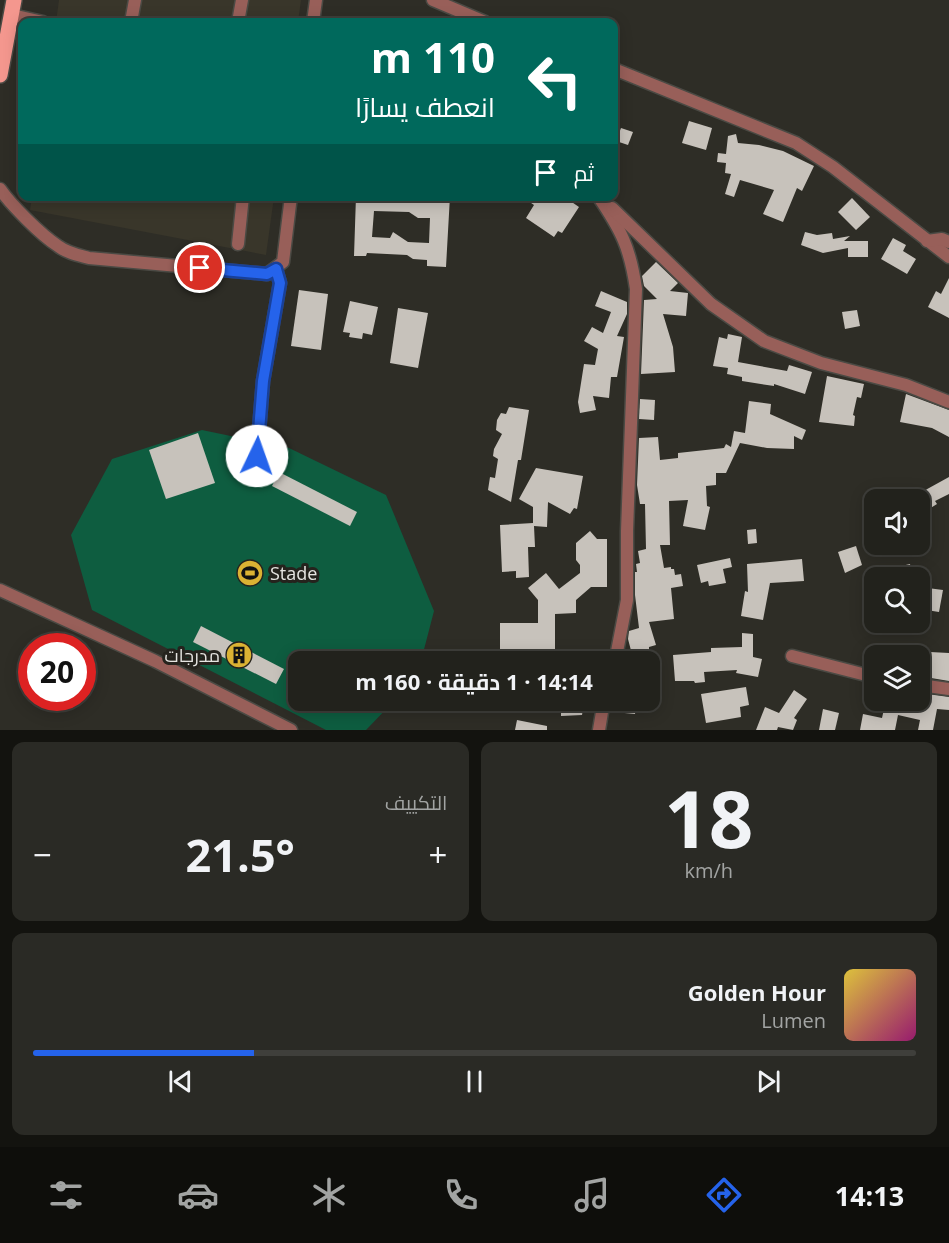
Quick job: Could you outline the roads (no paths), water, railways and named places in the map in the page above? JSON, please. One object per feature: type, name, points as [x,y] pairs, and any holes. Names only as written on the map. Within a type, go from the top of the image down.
[{"type":"main road","points":[[0,75],[13,8]]},
{"type":"street","points":[[132,18],[135,0]]},
{"type":"street","points":[[239,18],[243,0]]},
{"type":"street","points":[[314,18],[316,0]]},
{"type":"street","points":[[433,0],[476,18]]},
{"type":"street","points":[[13,8],[34,18]]},
{"type":"street","points":[[618,71],[796,143],[834,167],[949,257]]},
{"type":"street","points":[[0,189],[34,225],[58,246],[73,254],[89,258],[267,274],[283,262],[290,201]]},
{"type":"street","points":[[238,244],[242,201]]},
{"type":"street","points":[[603,201],[626,240],[636,289],[627,531],[627,600],[617,651]]},
{"type":"street","points":[[605,201],[711,304],[764,341],[821,363],[906,385],[949,402]]},
{"type":"street","points":[[927,241],[942,239],[949,242]]},
{"type":"street","points":[[257,456],[263,381],[280,283],[276,269]]},
{"type":"street","points":[[0,590],[154,661],[291,730]]},
{"type":"street","points":[[792,656],[864,674]]},
{"type":"street","points":[[930,686],[949,688]]},
{"type":"street","points":[[599,730],[602,711]]},
{"type":"place","name":"Stade","points":[[250,573]]},
{"type":"place","name":"مدرجات","points":[[239,655]]}]
